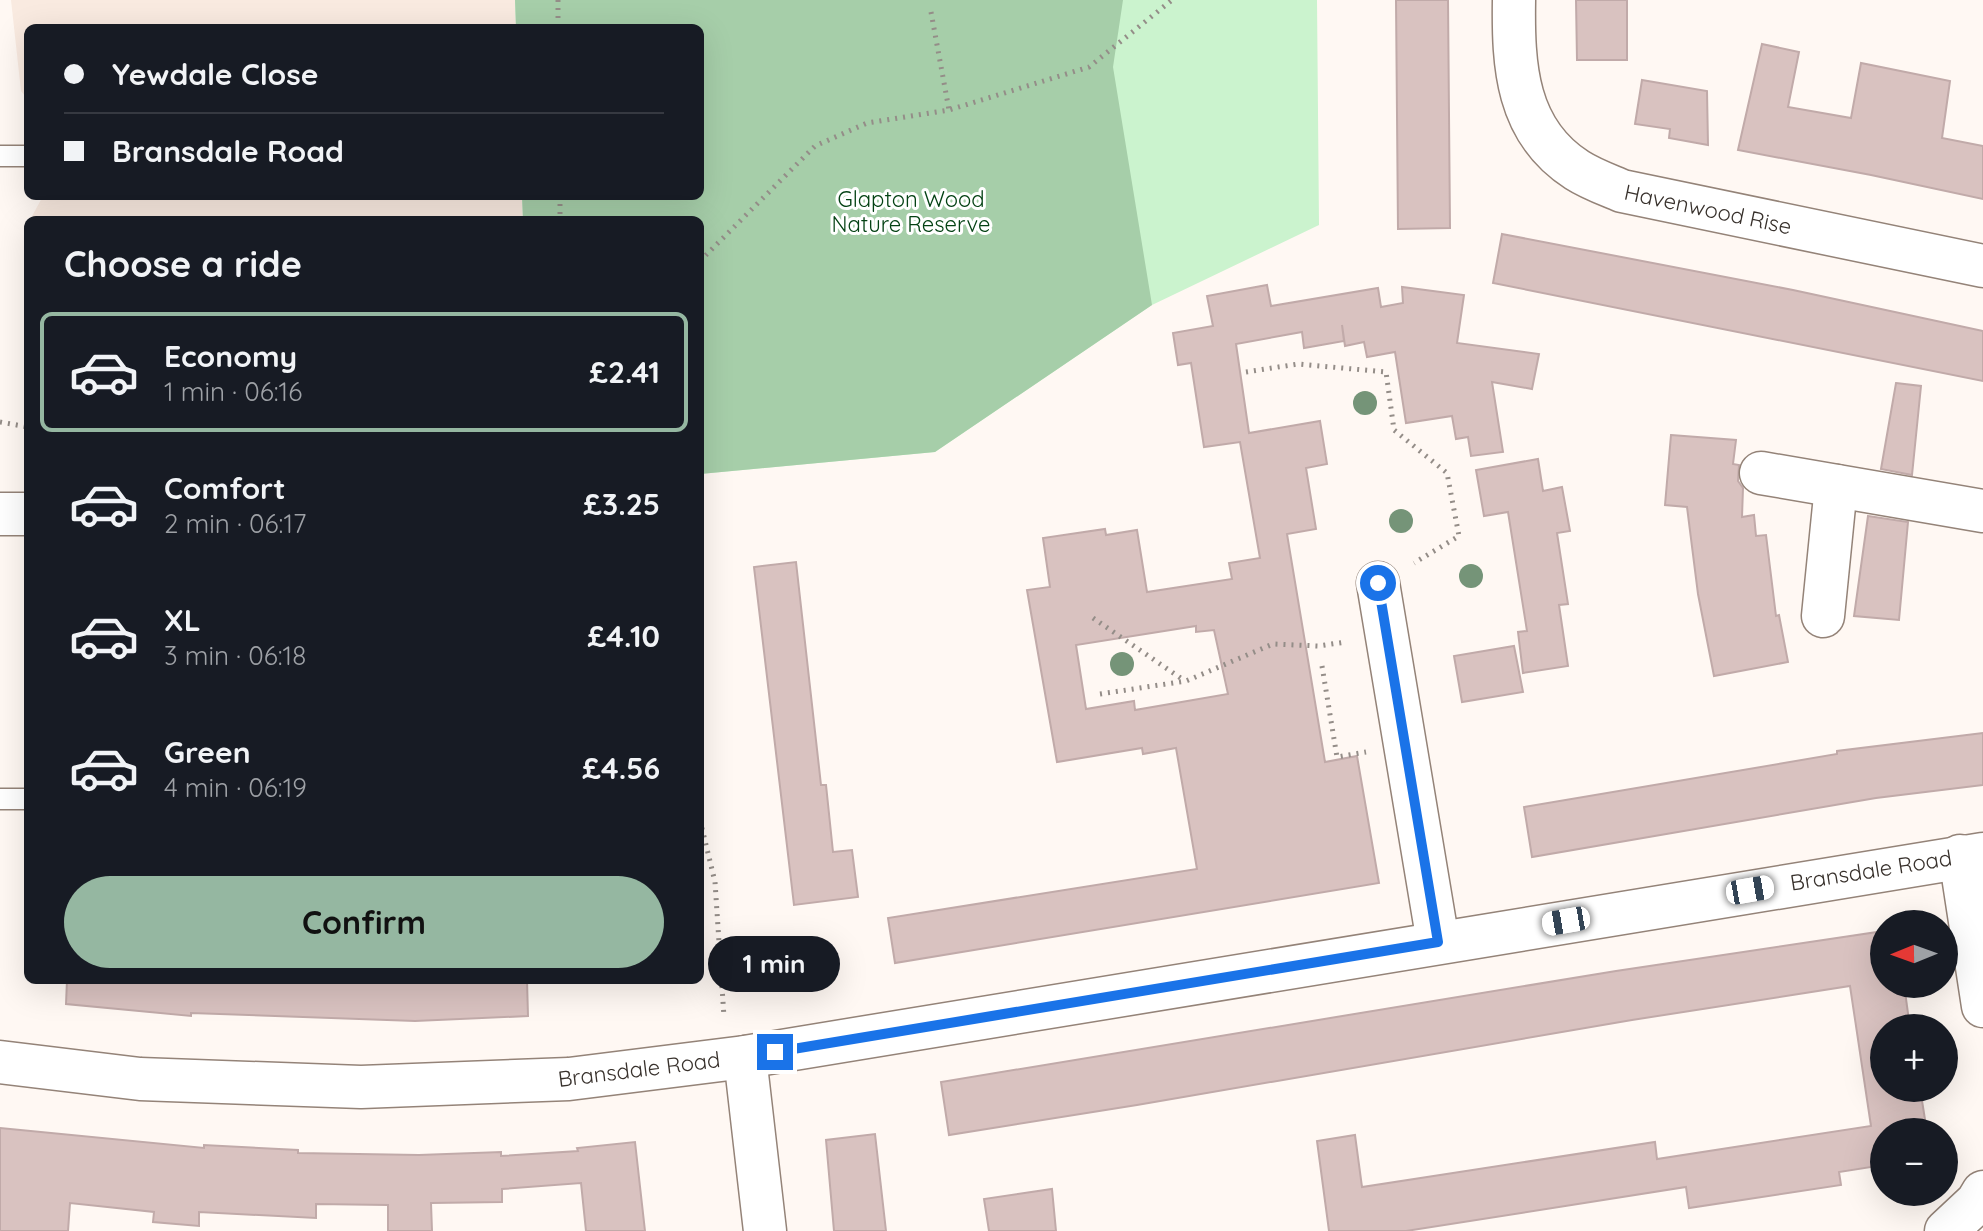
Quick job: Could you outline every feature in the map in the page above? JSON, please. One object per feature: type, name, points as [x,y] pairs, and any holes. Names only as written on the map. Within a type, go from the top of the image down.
[{"type":"street","name":"Havenwood Rise","points":[[1514,0],[1516,68],[1524,106],[1546,142],[1577,170],[1622,191],[1983,266]]},
{"type":"street","points":[[1761,473],[1983,511]]},
{"type":"street","points":[[1823,616],[1836,486]]},
{"type":"street","points":[[0,514],[24,514]]},
{"type":"street","points":[[1378,583],[1438,942]]},
{"type":"street","points":[[1971,855],[1983,1006]]},
{"type":"street","name":"Bransdale Road","points":[[0,1062],[140,1079],[361,1087],[569,1079],[736,1058],[1971,855]]},
{"type":"street","points":[[736,1058],[765,1231]]},
{"type":"street","points":[[1946,1231],[1977,1202],[1983,1192]]},
{"type":"lane","points":[[0,156],[24,156]]},
{"type":"lane","points":[[0,799],[24,799]]},
{"type":"path","points":[[558,0],[558,24]]},
{"type":"path","points":[[704,257],[815,146],[867,123],[949,110],[1089,67],[1172,0]]},
{"type":"path","points":[[931,12],[949,110]]},
{"type":"path","points":[[1246,372],[1298,364],[1386,372],[1394,430],[1447,473],[1459,536],[1378,583]]},
{"type":"path","points":[[0,422],[24,426]]},
{"type":"path","points":[[1093,618],[1186,681]]},
{"type":"path","points":[[1100,694],[1186,681],[1273,644],[1318,646],[1388,637]]},
{"type":"path","points":[[1322,666],[1337,757],[1379,750]]},
{"type":"path","points":[[704,837],[715,882],[736,1058]]},
{"type":"shaded area","points":[[11,0],[515,0],[516,24],[24,24],[24,95],[21,91]]},
{"type":"shaded area","points":[[41,200],[522,200],[523,216],[32,216]]},
{"type":"green space","name":"Glapton Wood Nature Reserve","points":[[515,0],[1317,0],[1319,225],[1152,305],[935,452],[704,474],[704,216],[523,216],[522,200],[704,200],[704,24],[516,24]]},
{"type":"green space","name":"Glapton Wood Nature Reserve","points":[[515,0],[1123,0],[1113,67],[1152,305],[935,452],[704,474],[704,216],[523,216],[522,200],[704,200],[704,24],[516,24]]},
{"type":"building","points":[[1396,0],[1448,0],[1450,228],[1398,229]]},
{"type":"building","points":[[1576,0],[1627,0],[1627,60],[1577,60]]},
{"type":"building","points":[[1762,44],[1799,52],[1788,107],[1851,118],[1861,63],[1950,81],[1942,138],[1983,146],[1983,199],[1738,150]]},
{"type":"building","points":[[1642,80],[1707,91],[1708,145],[1669,138],[1670,129],[1635,124]]},
{"type":"building","points":[[1502,234],[1793,290],[1983,331],[1983,381],[1493,283]]},
{"type":"building","points":[[1267,285],[1271,306],[1378,288],[1381,307],[1403,303],[1402,287],[1464,295],[1457,343],[1539,354],[1532,389],[1492,382],[1503,452],[1471,456],[1468,437],[1456,439],[1452,416],[1406,423],[1395,352],[1367,357],[1364,342],[1345,346],[1342,325],[1344,341],[1304,348],[1302,332],[1236,344],[1249,433],[1320,421],[1327,464],[1306,468],[1316,529],[1287,534],[1325,762],[1357,756],[1379,883],[895,963],[888,918],[1197,869],[1176,748],[1143,754],[1142,748],[1057,762],[1027,590],[1050,587],[1043,538],[1105,529],[1106,535],[1137,530],[1147,592],[1232,579],[1229,563],[1260,558],[1240,442],[1204,447],[1191,363],[1178,365],[1173,333],[1213,326],[1207,296]],"holes":[[[1196,626],[1196,632],[1214,630],[1228,694],[1135,710],[1134,701],[1086,709],[1076,645]]]},
{"type":"building","points":[[1896,383],[1921,386],[1912,475],[1881,469]]},
{"type":"building","points":[[1671,435],[1736,440],[1733,464],[1739,465],[1738,481],[1743,488],[1742,517],[1754,515],[1756,536],[1766,535],[1776,616],[1779,615],[1788,662],[1714,676],[1698,594],[1687,507],[1665,505]]},
{"type":"building","points":[[1538,459],[1543,491],[1562,487],[1570,531],[1557,533],[1568,604],[1559,605],[1568,666],[1523,673],[1518,632],[1527,631],[1508,512],[1484,516],[1476,470]]},
{"type":"building","points":[[1868,516],[1908,522],[1899,620],[1854,616]]},
{"type":"building","points":[[796,562],[821,785],[826,785],[833,852],[852,850],[858,897],[794,905],[754,567]]},
{"type":"building","points":[[1514,646],[1523,692],[1462,702],[1454,656]]},
{"type":"building","points":[[1983,733],[1983,785],[1876,798],[1532,857],[1524,807],[1837,754],[1837,751]]},
{"type":"building","points":[[1870,933],[1870,998],[1906,998],[1908,1014],[1870,1014],[1870,1102],[1922,1102],[1925,1118],[1870,1119],[1850,986],[949,1135],[941,1082],[1616,971]]},
{"type":"building","points":[[67,984],[527,984],[528,1016],[415,1021],[191,1013],[191,1016],[66,1004]]},
{"type":"building","points":[[1870,1126],[1870,1167],[1839,1172],[1841,1185],[1689,1208],[1686,1187],[1406,1231],[1329,1231],[1317,1141],[1355,1135],[1362,1187],[1655,1142],[1657,1159]]},
{"type":"building","points":[[0,1128],[204,1148],[204,1145],[298,1150],[298,1153],[419,1155],[501,1152],[501,1156],[578,1151],[577,1148],[635,1142],[645,1231],[586,1231],[581,1183],[502,1189],[502,1202],[431,1203],[432,1231],[388,1231],[388,1205],[316,1204],[316,1218],[199,1212],[199,1226],[153,1222],[154,1212],[70,1203],[68,1231],[0,1231]]},
{"type":"building","points":[[875,1134],[886,1231],[834,1231],[826,1140]]},
{"type":"building","points":[[1052,1189],[1056,1231],[989,1231],[984,1199]]},
{"type":"route","points":[[775,1052],[1438,942],[1378,583]]}]
